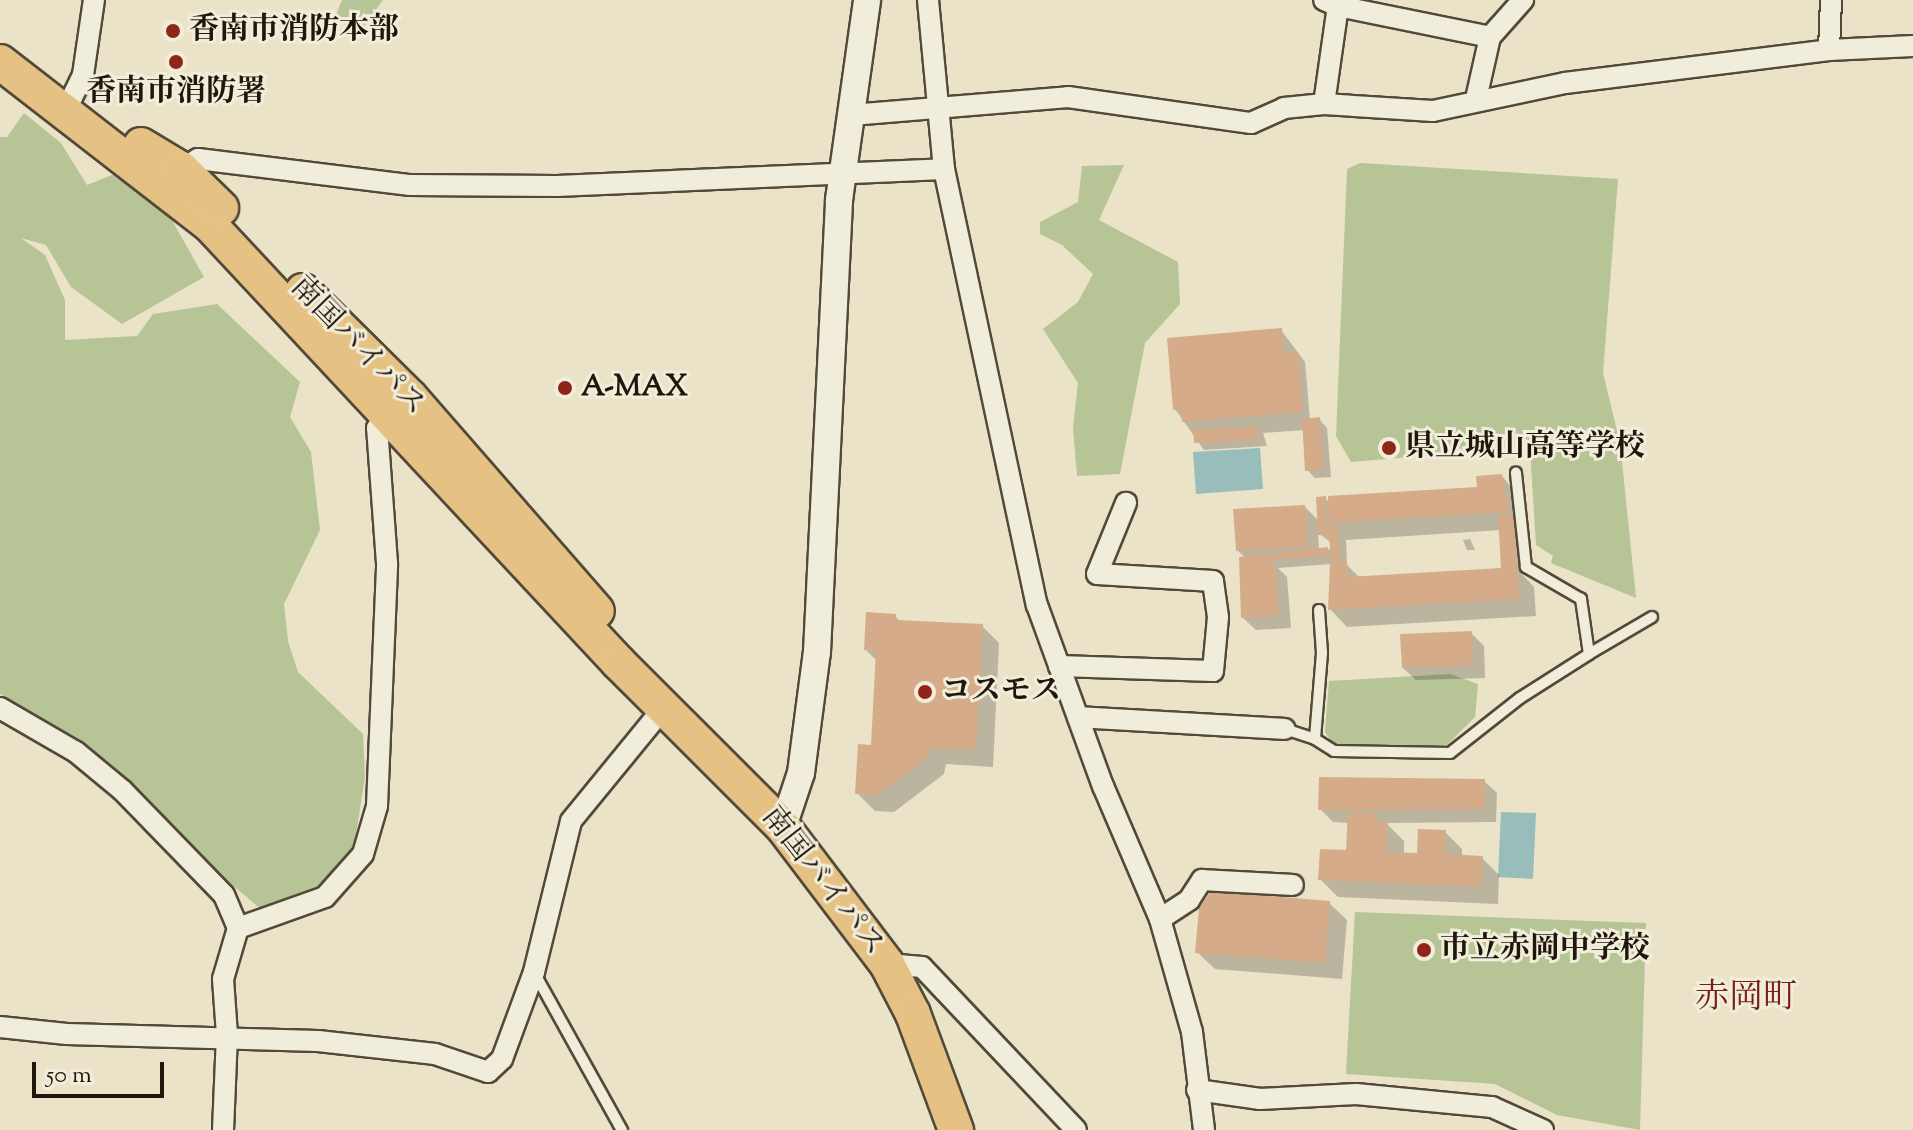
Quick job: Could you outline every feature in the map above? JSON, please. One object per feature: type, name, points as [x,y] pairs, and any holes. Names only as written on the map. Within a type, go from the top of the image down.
[{"type":"highway","name":"南国バイパス","points":[[0,39],[71,103],[172,178],[256,271],[398,406],[619,663],[666,705],[783,827],[887,964],[913,1014],[956,1130]]},
{"type":"highway","name":"南国バイパス","points":[[0,62],[71,103]]},
{"type":"street","points":[[71,103],[94,0]]},
{"type":"street","points":[[783,827],[801,773],[817,652],[842,171],[867,0]]},
{"type":"street","points":[[928,0],[944,169],[1037,605],[1078,717],[1160,919],[1192,1032],[1204,1130]]},
{"type":"street","points":[[1476,99],[1490,37],[1523,0]]},
{"type":"street","points":[[1829,50],[1831,0]]},
{"type":"street","points":[[1324,104],[1331,3],[1490,37]]},
{"type":"street","points":[[851,115],[1068,97],[1251,123],[1284,108],[1324,104],[1433,111],[1476,99],[1829,50],[1913,46]]},
{"type":"street","points":[[172,178],[198,159],[424,185],[557,186],[842,171],[944,169]]},
{"type":"street","points":[[238,928],[325,897],[363,854],[377,806],[387,563],[377,428],[398,406]]},
{"type":"street","points":[[1059,666],[1213,671],[1218,617],[1213,581],[1097,574],[1126,503]]},
{"type":"street","points":[[0,1027],[67,1034],[227,1035],[435,1054],[488,1072],[502,1059],[534,972],[571,821],[666,705]]},
{"type":"street","points":[[0,708],[76,752],[122,790],[224,895],[238,928],[223,979],[227,1035],[223,1130]]},
{"type":"street","points":[[1078,717],[1285,729]]},
{"type":"street","points":[[1160,919],[1189,900],[1202,880],[1293,885]]},
{"type":"street","points":[[887,964],[922,967],[1076,1130]]},
{"type":"street","points":[[1197,1090],[1260,1099],[1356,1094],[1492,1107],[1543,1130]]},
{"type":"lane","points":[[1516,473],[1526,567],[1581,599],[1589,654]]},
{"type":"lane","points":[[1315,739],[1322,653],[1319,610]]},
{"type":"lane","points":[[1285,729],[1315,739],[1334,751],[1450,753],[1520,698],[1652,617]]},
{"type":"lane","points":[[534,972],[622,1130]]},
{"type":"green space","points":[[342,0],[383,0],[358,35],[335,17]]},
{"type":"green space","points":[[24,113],[61,143],[87,185],[117,173],[168,213],[204,277],[122,324],[71,287],[46,245],[21,238],[45,255],[65,300],[65,340],[137,336],[153,314],[217,304],[300,382],[290,417],[311,452],[320,530],[284,604],[288,641],[298,672],[363,734],[365,777],[354,847],[316,893],[263,911],[215,870],[110,763],[0,694],[0,137],[7,137]]},
{"type":"green space","points":[[1360,163],[1618,179],[1603,373],[1619,439],[1351,462],[1336,436],[1347,169]]},
{"type":"green space","points":[[1124,165],[1099,220],[1178,262],[1180,304],[1145,343],[1120,474],[1077,476],[1073,428],[1078,383],[1043,329],[1078,302],[1093,274],[1062,245],[1040,234],[1040,222],[1078,202],[1082,166]]},
{"type":"green space","points":[[1620,442],[1636,598],[1551,563],[1553,556],[1536,545],[1530,449]]},
{"type":"green space","points":[[1450,674],[1478,684],[1475,717],[1446,746],[1333,744],[1325,732],[1329,681]]},
{"type":"green space","points":[[1355,912],[1646,923],[1640,1130],[1557,1115],[1495,1084],[1346,1074]]},
{"type":"water","points":[[1260,448],[1263,489],[1196,494],[1193,452]]},
{"type":"water","points":[[1501,812],[1536,813],[1533,879],[1498,877]]},
{"type":"building","points":[[1282,328],[1284,353],[1298,352],[1303,412],[1182,422],[1181,409],[1173,410],[1167,338]]},
{"type":"building","points":[[1320,417],[1323,470],[1305,471],[1302,419]]},
{"type":"building","points":[[1258,426],[1259,439],[1194,443],[1193,430]]},
{"type":"building","points":[[1502,474],[1510,512],[1329,523],[1328,496],[1477,487],[1476,476]]},
{"type":"building","points":[[1326,496],[1327,525],[1338,525],[1340,562],[1331,562],[1329,535],[1318,535],[1316,497]]},
{"type":"building","points":[[1305,505],[1308,547],[1236,551],[1233,509]]},
{"type":"building","points":[[1513,514],[1520,599],[1328,610],[1330,563],[1347,562],[1348,577],[1501,568],[1498,515]]},
{"type":"building","points":[[1328,547],[1329,556],[1257,561],[1275,562],[1279,616],[1241,618],[1239,557]]},
{"type":"building","points":[[866,612],[896,614],[896,620],[983,624],[976,750],[929,748],[928,757],[876,795],[855,794],[858,744],[871,745],[876,651],[864,650]]},
{"type":"building","points":[[1472,631],[1473,665],[1402,668],[1400,634]]},
{"type":"building","points":[[1319,777],[1485,779],[1484,809],[1318,810]]},
{"type":"building","points":[[1348,812],[1377,813],[1377,822],[1388,822],[1387,852],[1417,853],[1418,829],[1446,830],[1445,854],[1483,856],[1481,887],[1318,880],[1320,849],[1346,850]]},
{"type":"building","points":[[1211,891],[1330,901],[1325,963],[1195,953],[1199,908]]},
{"type":"place","name":"香南市消防本部","points":[[173,31]]},
{"type":"place","name":"香南市消防署","points":[[176,62]]},
{"type":"place","name":"A-MAX","points":[[565,388]]},
{"type":"place","name":"県立城山高等学校","points":[[1389,448]]},
{"type":"place","name":"コスモス","points":[[925,692]]},
{"type":"place","name":"市立赤岡中学校","points":[[1424,950]]},
{"type":"district","name":"赤岡町","points":[[1746,999]]}]
